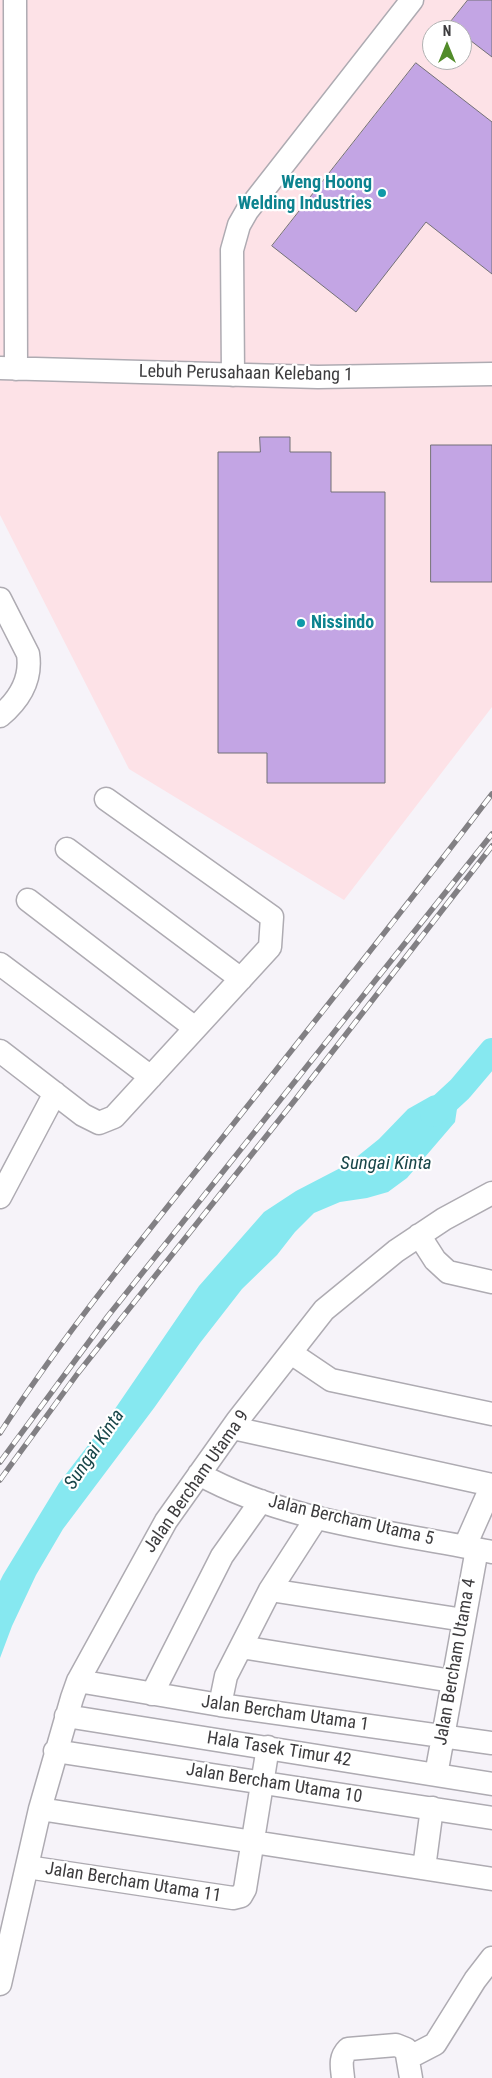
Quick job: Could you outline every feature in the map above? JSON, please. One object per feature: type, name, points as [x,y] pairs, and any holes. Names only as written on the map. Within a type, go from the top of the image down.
[{"type":"street","points":[[8,368],[15,0]]},
{"type":"street","points":[[234,374],[232,250],[239,225],[270,181],[412,0]]},
{"type":"street","name":"Lebuh Perusahaan Kelebang 1","points":[[8,368],[328,377],[492,374]]},
{"type":"street","points":[[0,599],[28,654],[29,662],[28,676],[22,692],[11,707],[0,716]]},
{"type":"street","points":[[0,1051],[83,1115],[99,1123],[114,1117],[270,947],[272,917],[106,799]]},
{"type":"street","points":[[67,849],[241,979]]},
{"type":"street","points":[[28,900],[195,1028]]},
{"type":"street","points":[[0,964],[151,1077]]},
{"type":"street","points":[[0,1198],[8,1163],[54,1093]]},
{"type":"street","name":"Jalan Bercham Utama 9","points":[[0,1984],[40,1809],[66,1716],[78,1681],[156,1537],[233,1428],[324,1310],[396,1251],[444,1219],[492,1193]]},
{"type":"street","points":[[419,1236],[435,1260],[448,1272],[492,1282]]},
{"type":"street","points":[[290,1353],[311,1369],[331,1380],[492,1414]]},
{"type":"street","points":[[233,1428],[492,1485]]},
{"type":"street","name":"Jalan Bercham Utama 5","points":[[199,1474],[232,1492],[317,1517],[478,1549]]},
{"type":"street","name":"Jalan Bercham Utama 4","points":[[436,1775],[452,1682],[492,1485]]},
{"type":"street","points":[[152,1694],[222,1556],[261,1501]]},
{"type":"street","points":[[220,1705],[226,1676],[270,1590],[317,1517]]},
{"type":"street","points":[[270,1590],[464,1620]]},
{"type":"street","points":[[241,1647],[452,1682]]},
{"type":"street","name":"Jalan Bercham Utama 1","points":[[78,1681],[220,1705],[492,1743]]},
{"type":"street","name":"Hala Tasek Timur 42","points":[[66,1716],[492,1784]]},
{"type":"street","points":[[252,1841],[268,1747]]},
{"type":"street","name":"Jalan Bercham Utama 10","points":[[56,1751],[492,1818]]},
{"type":"street","points":[[424,1868],[432,1808]]},
{"type":"street","points":[[40,1809],[492,1879]]},
{"type":"street","name":"Jalan Bercham Utama 11","points":[[28,1867],[237,1898],[245,1889],[252,1841]]},
{"type":"street","points":[[410,2068],[435,2044],[475,1980],[492,1958]]},
{"type":"street","points":[[343,2078],[342,2054],[348,2049],[396,2045],[406,2049],[410,2068]]},
{"type":"shaded area","points":[[0,0],[492,0],[492,707],[344,900],[129,769],[0,515]]},
{"type":"water","name":"Sungai Kinta","points":[[460,1089],[455,1122],[407,1178],[388,1192],[367,1198],[340,1202],[314,1213],[295,1232],[277,1255],[242,1289],[63,1529],[36,1575],[12,1626],[0,1658],[0,1581],[3,1575],[59,1483],[106,1422],[199,1286],[264,1212],[296,1191],[348,1164],[379,1139],[408,1109],[431,1096]]},
{"type":"building","points":[[468,0],[492,0],[492,57],[472,42],[472,20],[452,20]]},
{"type":"building","name":"Weng Hoong Welding Industries","points":[[416,63],[422,68],[422,70],[425,70],[492,122],[492,274],[426,222],[356,312],[272,246]]},
{"type":"building","name":"Nissindo","points":[[260,437],[290,437],[290,452],[331,452],[331,492],[385,492],[385,783],[267,783],[267,753],[218,753],[218,452],[260,452]]},
{"type":"building","points":[[431,445],[492,445],[492,582],[431,582]]},
{"type":"waterway","name":"Sungai Kinta","points":[[433,1114],[460,1089],[492,1051]]},
{"type":"railway","points":[[0,1433],[25,1395],[106,1285],[492,794]]},
{"type":"railway","points":[[0,1462],[108,1316],[492,834]]},
{"type":"railway","points":[[0,1480],[78,1373],[295,1100],[492,846]]},
{"type":"place","name":"Weng Hoong Welding Industries","points":[[382,193]]},
{"type":"place","name":"Nissindo","points":[[301,623]]}]
